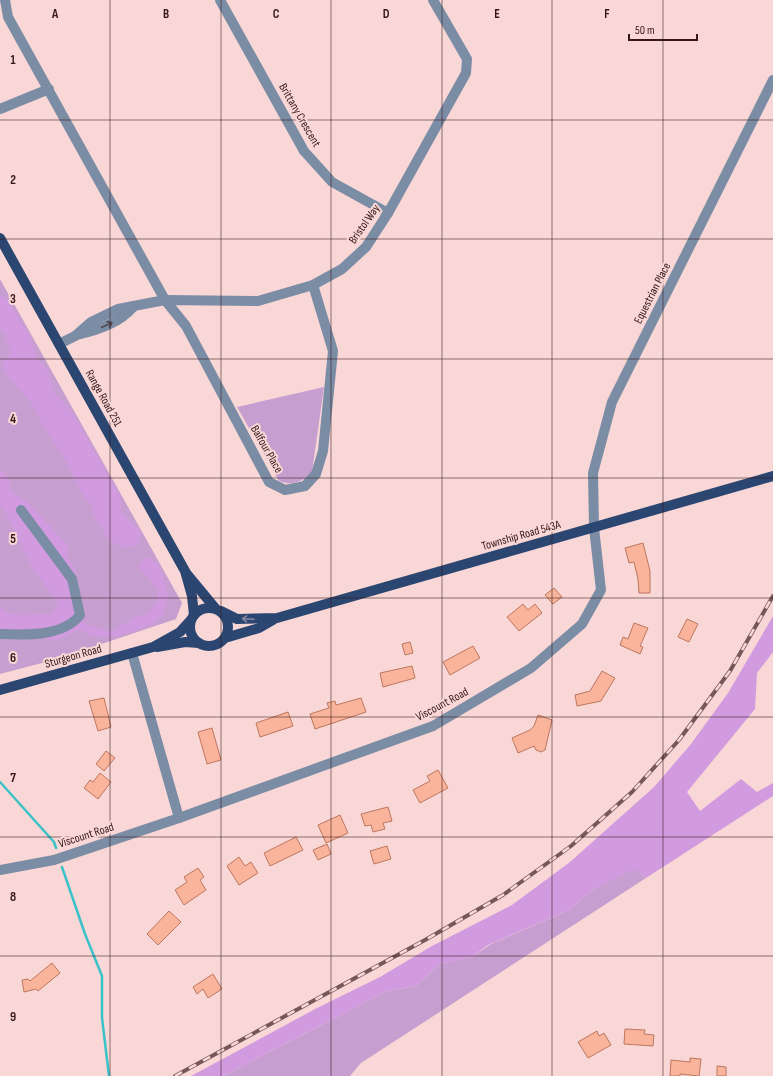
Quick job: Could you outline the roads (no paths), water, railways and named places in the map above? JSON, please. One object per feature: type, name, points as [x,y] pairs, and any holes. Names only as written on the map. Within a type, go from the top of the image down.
[{"type":"main road","name":"Range Road 251","points":[[0,238],[185,571],[218,610]]},
{"type":"main road","name":"Township Road 543A","points":[[225,638],[259,628],[277,618],[773,476]]},
{"type":"main road","name":"Range Road 251","points":[[185,571],[192,596],[193,618]]},
{"type":"main road","points":[[204,608],[218,610],[228,621],[228,633],[225,638],[216,645],[210,646],[200,643],[191,633],[193,618],[204,608]]},
{"type":"main road","name":"Township Road 543A","points":[[218,610],[237,619],[277,618]]},
{"type":"main road","name":"Sturgeon Road","points":[[153,647],[180,632],[193,618]]},
{"type":"main road","name":"Sturgeon Road","points":[[0,690],[153,647],[170,646],[185,642],[200,643]]},
{"type":"street","points":[[5,0],[8,17],[165,300]]},
{"type":"street","name":"Brittany Crescent","points":[[220,0],[304,152],[332,182],[388,214]]},
{"type":"street","name":"Bristol Way","points":[[60,344],[75,336],[94,331],[125,317],[134,306],[165,300],[258,301],[313,285],[342,269],[366,247],[388,214],[466,73],[467,59],[433,0]]},
{"type":"street","name":"Equestrian Place","points":[[594,528],[593,473],[612,402],[773,80]]},
{"type":"street","points":[[0,109],[49,89]]},
{"type":"street","points":[[0,116],[24,99]]},
{"type":"street","name":"Balfour Place","points":[[165,300],[186,326],[269,482],[285,490],[305,486],[316,474],[323,451],[333,351],[313,285]]},
{"type":"street","points":[[0,634],[37,632],[66,627],[74,622],[80,615],[72,578],[21,510]]},
{"type":"street","name":"Viscount Road","points":[[0,870],[19,868],[54,860],[179,818],[433,726],[531,668],[582,624],[601,590],[594,528]]},
{"type":"street","points":[[132,653],[179,818]]},
{"type":"waterway","points":[[0,782],[54,842],[56,848]]},
{"type":"waterway","points":[[62,867],[85,934],[102,976],[102,1018],[109,1076]]},
{"type":"railway","points":[[175,1076],[425,940],[503,895],[571,846],[632,792],[679,740],[730,671],[773,596]]}]
